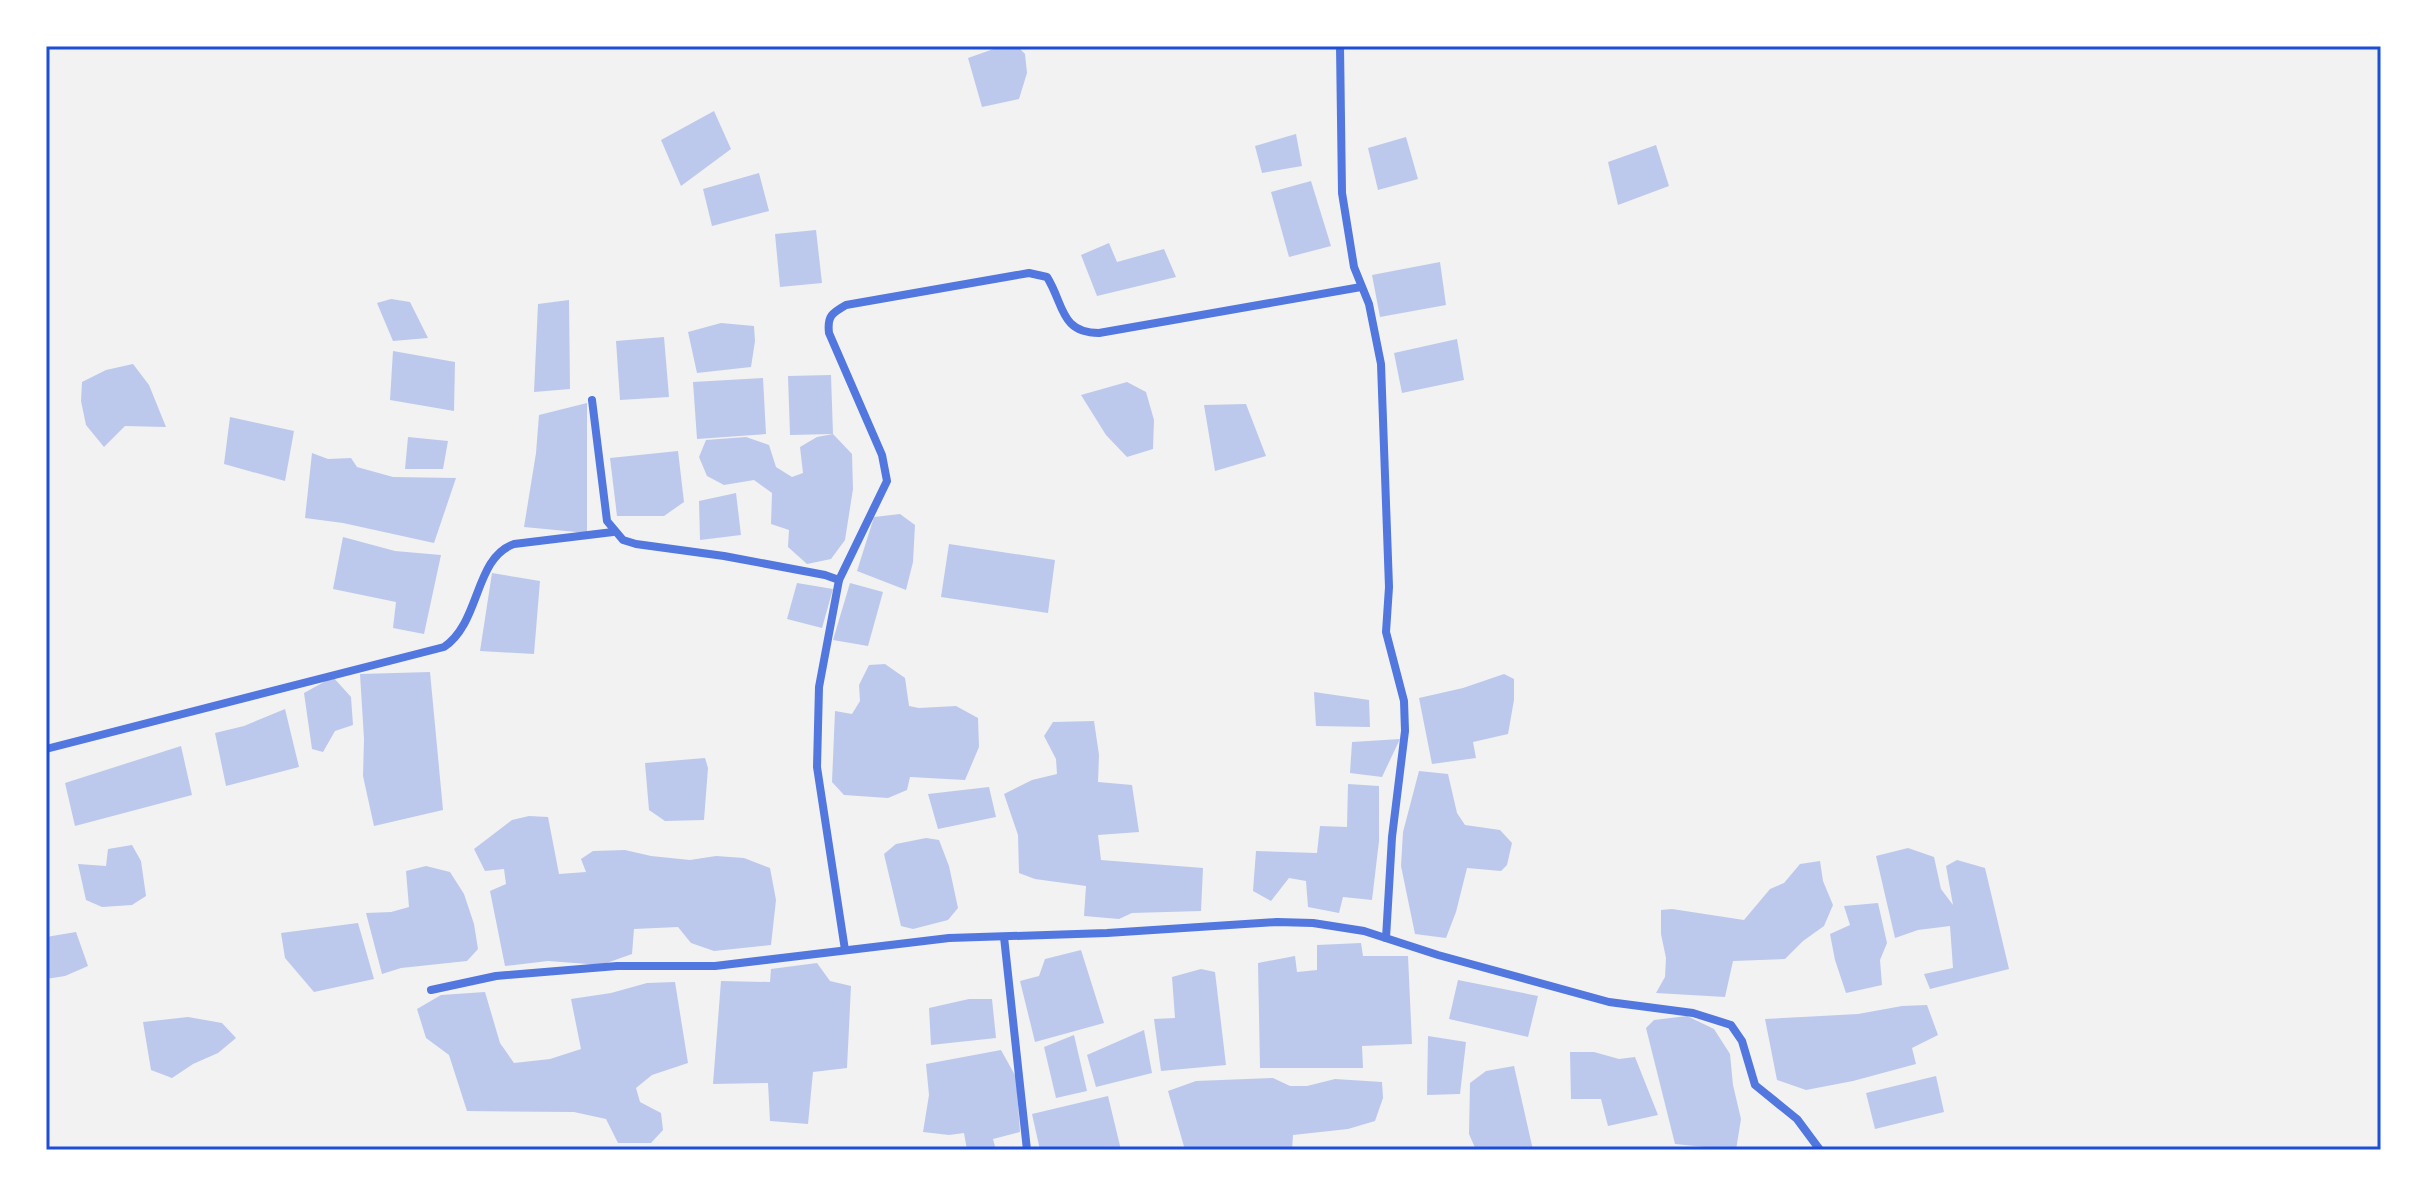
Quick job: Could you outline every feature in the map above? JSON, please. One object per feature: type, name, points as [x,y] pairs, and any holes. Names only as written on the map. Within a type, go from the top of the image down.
[{"type":"street","points":[[1340,46],[1342,193],[1354,267],[1369,304],[1381,364],[1389,587],[1386,632],[1404,701],[1405,731],[1392,837],[1386,938]]},
{"type":"street","points":[[845,950],[817,767],[819,687],[839,580],[887,481],[882,455],[829,333],[827,321],[832,313],[846,305],[1039,274],[1047,277],[1073,327],[1084,333],[1099,333],[1361,287]]},
{"type":"street","points":[[592,400],[604,509],[613,532],[623,540],[724,556],[839,580]]},
{"type":"street","points":[[46,749],[444,647],[457,639],[465,627],[492,561],[505,547],[613,532]]},
{"type":"street","points":[[431,990],[496,976],[617,966],[715,966],[949,938],[1277,922],[1313,923],[1364,931],[1609,1002],[1693,1013],[1731,1025],[1742,1041],[1755,1085],[1797,1119],[1820,1150]]},
{"type":"street","points":[[1004,937],[1027,1150]]},
{"type":"building","points":[[1002,46],[1017,46],[1025,54],[1027,73],[1019,99],[982,107],[968,58]]},
{"type":"building","points":[[714,111],[731,149],[681,186],[661,140]]},
{"type":"building","points":[[1296,134],[1302,166],[1262,173],[1255,146]]},
{"type":"building","points":[[1406,137],[1418,179],[1378,190],[1368,148]]},
{"type":"building","points":[[1656,145],[1669,186],[1618,205],[1608,162]]},
{"type":"building","points":[[759,173],[769,211],[712,226],[703,189]]},
{"type":"building","points":[[1311,181],[1331,246],[1289,257],[1271,192]]},
{"type":"building","points":[[816,230],[822,283],[780,287],[775,234]]},
{"type":"building","points":[[1109,243],[1117,262],[1164,249],[1176,277],[1097,296],[1081,255]]},
{"type":"building","points":[[1440,262],[1446,305],[1380,317],[1372,275]]},
{"type":"building","points":[[391,299],[410,302],[428,338],[393,341],[377,303]]},
{"type":"building","points":[[569,300],[570,389],[534,392],[538,304]]},
{"type":"building","points":[[721,323],[754,326],[751,367],[697,373],[688,332]]},
{"type":"building","points":[[664,337],[669,397],[620,400],[616,341]]},
{"type":"building","points":[[1457,339],[1464,380],[1402,393],[1394,353]]},
{"type":"building","points":[[393,351],[455,362],[454,411],[390,400]]},
{"type":"building","points":[[133,364],[149,385],[166,427],[125,426],[104,447],[86,425],[81,401],[82,382],[106,370]]},
{"type":"building","points":[[831,375],[833,434],[790,435],[788,376]]},
{"type":"building","points":[[763,378],[766,434],[697,439],[693,382]]},
{"type":"building","points":[[1127,382],[1146,392],[1154,420],[1153,449],[1127,457],[1106,435],[1081,395]]},
{"type":"building","points":[[587,403],[587,533],[524,527],[539,415]]},
{"type":"building","points":[[1246,404],[1266,456],[1215,471],[1204,405]]},
{"type":"building","points":[[230,417],[294,431],[285,481],[224,464]]},
{"type":"building","points":[[833,434],[852,454],[853,489],[845,540],[831,559],[807,564],[788,547],[789,530],[771,524],[772,493],[754,480],[724,485],[707,476],[699,457],[706,440],[746,437],[769,445],[776,467],[792,477],[803,473],[800,447],[817,437]]},
{"type":"building","points":[[408,437],[448,441],[443,469],[405,469]]},
{"type":"building","points":[[678,451],[684,502],[664,516],[617,516],[610,458]]},
{"type":"building","points":[[312,453],[328,459],[351,458],[357,467],[393,477],[456,478],[434,543],[305,518]]},
{"type":"building","points":[[736,493],[741,535],[700,540],[699,501]]},
{"type":"building","points":[[900,514],[915,525],[913,562],[906,590],[857,571],[874,517]]},
{"type":"building","points":[[343,537],[395,551],[441,555],[424,634],[393,628],[396,602],[333,589]]},
{"type":"building","points":[[949,544],[1055,560],[1048,613],[941,597]]},
{"type":"building","points":[[492,573],[540,581],[534,654],[480,651]]},
{"type":"building","points":[[797,583],[833,589],[822,628],[787,619]]},
{"type":"building","points":[[850,583],[883,592],[868,646],[833,640]]},
{"type":"building","points":[[885,664],[905,678],[909,706],[956,706],[978,718],[979,747],[965,780],[910,777],[907,790],[888,798],[844,795],[832,782],[835,711],[852,714],[860,701],[859,685],[869,665]]},
{"type":"building","points":[[430,672],[443,810],[374,826],[363,776],[360,674]]},
{"type":"building","points":[[1504,674],[1514,679],[1508,734],[1473,742],[1476,758],[1432,764],[1419,698]]},
{"type":"building","points":[[333,677],[351,697],[353,725],[335,731],[323,752],[312,749],[304,693]]},
{"type":"building","points":[[1314,692],[1369,700],[1370,727],[1316,726]]},
{"type":"building","points":[[285,709],[299,767],[226,786],[215,733],[244,726]]},
{"type":"building","points":[[1094,721],[1099,755],[1098,782],[1132,785],[1139,832],[1098,835],[1101,860],[1203,868],[1201,911],[1132,913],[1119,919],[1084,916],[1086,886],[1035,879],[1019,873],[1018,835],[1004,794],[1032,780],[1057,774],[1056,759],[1044,736],[1053,722]]},
{"type":"building","points":[[1400,739],[1382,777],[1350,773],[1352,742]]},
{"type":"building","points":[[181,746],[192,795],[75,826],[65,783]]},
{"type":"building","points":[[705,758],[708,768],[704,820],[665,821],[649,810],[645,763]]},
{"type":"building","points":[[1419,771],[1448,774],[1457,813],[1465,825],[1500,830],[1512,843],[1507,865],[1501,871],[1467,868],[1446,938],[1415,934],[1401,866],[1403,832]]},
{"type":"building","points":[[1348,784],[1379,786],[1379,841],[1372,900],[1343,897],[1339,913],[1308,907],[1306,881],[1289,878],[1271,901],[1253,891],[1256,851],[1317,853],[1320,826],[1347,827]]},
{"type":"building","points":[[989,787],[996,817],[938,829],[928,794]]},
{"type":"building","points":[[529,816],[548,817],[559,874],[586,872],[581,859],[593,851],[625,850],[690,860],[716,856],[744,858],[770,868],[776,900],[771,945],[714,951],[691,943],[678,927],[634,929],[632,954],[601,965],[548,961],[505,966],[490,891],[506,884],[504,869],[485,871],[474,849],[512,820]]},
{"type":"building","points":[[926,838],[939,840],[949,866],[958,908],[948,920],[913,929],[901,926],[884,854],[896,844]]},
{"type":"building","points":[[132,845],[141,861],[146,896],[132,905],[102,907],[86,900],[78,864],[106,866],[108,849]]},
{"type":"building","points":[[1908,848],[1934,857],[1941,889],[1953,905],[1946,866],[1957,860],[1985,868],[2009,969],[1930,989],[1924,974],[1953,968],[1950,926],[1918,930],[1895,938],[1876,856]]},
{"type":"building","points":[[1820,861],[1823,881],[1833,905],[1824,926],[1785,959],[1733,961],[1725,997],[1656,993],[1665,977],[1661,910],[1744,920],[1770,889],[1784,883],[1800,864]]},
{"type":"building","points":[[426,866],[450,872],[464,894],[478,949],[467,961],[401,968],[382,974],[366,913],[391,912],[409,907],[406,871]]},
{"type":"building","points":[[1878,903],[1887,943],[1880,960],[1882,985],[1846,993],[1830,934],[1850,925],[1844,906]]},
{"type":"building","points":[[358,923],[374,979],[314,992],[285,958],[281,933]]},
{"type":"building","points":[[76,932],[88,966],[65,976],[46,979],[46,937]]},
{"type":"building","points":[[1361,943],[1363,956],[1408,956],[1412,1044],[1362,1046],[1363,1068],[1260,1068],[1258,963],[1295,956],[1297,972],[1317,970],[1317,945]]},
{"type":"building","points":[[1081,950],[1104,1023],[1035,1042],[1020,981],[1039,976],[1045,959]]},
{"type":"building","points":[[817,963],[830,981],[851,986],[847,1068],[813,1072],[808,1124],[770,1121],[768,1083],[713,1084],[721,981],[770,982],[771,969]]},
{"type":"building","points":[[1201,969],[1215,972],[1226,1065],[1161,1071],[1154,1019],[1175,1018],[1172,977]]},
{"type":"building","points":[[1458,980],[1538,996],[1528,1037],[1449,1019]]},
{"type":"building","points":[[675,982],[688,1063],[652,1075],[636,1088],[640,1102],[661,1113],[663,1130],[651,1143],[618,1143],[606,1119],[574,1112],[467,1111],[449,1055],[426,1038],[417,1009],[441,995],[485,992],[500,1043],[514,1063],[550,1059],[581,1049],[571,999],[647,983]]},
{"type":"building","points":[[969,999],[992,999],[996,1038],[931,1045],[929,1008]]},
{"type":"building","points":[[1927,1005],[1938,1035],[1912,1048],[1916,1064],[1806,1090],[1777,1080],[1765,1019],[1858,1014]]},
{"type":"building","points":[[1687,1016],[1714,1029],[1730,1054],[1741,1119],[1736,1150],[1675,1144],[1646,1028],[1654,1020]]},
{"type":"building","points":[[188,1017],[222,1023],[236,1038],[218,1053],[172,1078],[151,1070],[143,1022]]},
{"type":"building","points":[[1144,1030],[1152,1073],[1096,1087],[1087,1055]]},
{"type":"building","points":[[1074,1035],[1087,1091],[1056,1098],[1044,1047]]},
{"type":"building","points":[[1428,1036],[1466,1042],[1460,1094],[1427,1095]]},
{"type":"building","points":[[1001,1050],[1016,1077],[1020,1132],[993,1139],[996,1150],[967,1150],[964,1133],[923,1132],[929,1095],[926,1064]]},
{"type":"building","points":[[1570,1052],[1594,1052],[1619,1059],[1635,1057],[1658,1115],[1608,1126],[1601,1099],[1571,1099]]},
{"type":"building","points":[[1514,1066],[1533,1150],[1476,1150],[1469,1134],[1470,1083],[1486,1071]]},
{"type":"building","points":[[1936,1076],[1944,1112],[1875,1129],[1866,1093]]},
{"type":"building","points":[[1273,1078],[1290,1086],[1307,1086],[1335,1079],[1382,1082],[1383,1098],[1375,1121],[1348,1129],[1293,1135],[1292,1150],[1185,1150],[1168,1091],[1196,1081]]},
{"type":"building","points":[[1108,1096],[1121,1150],[1040,1150],[1032,1114]]}]
